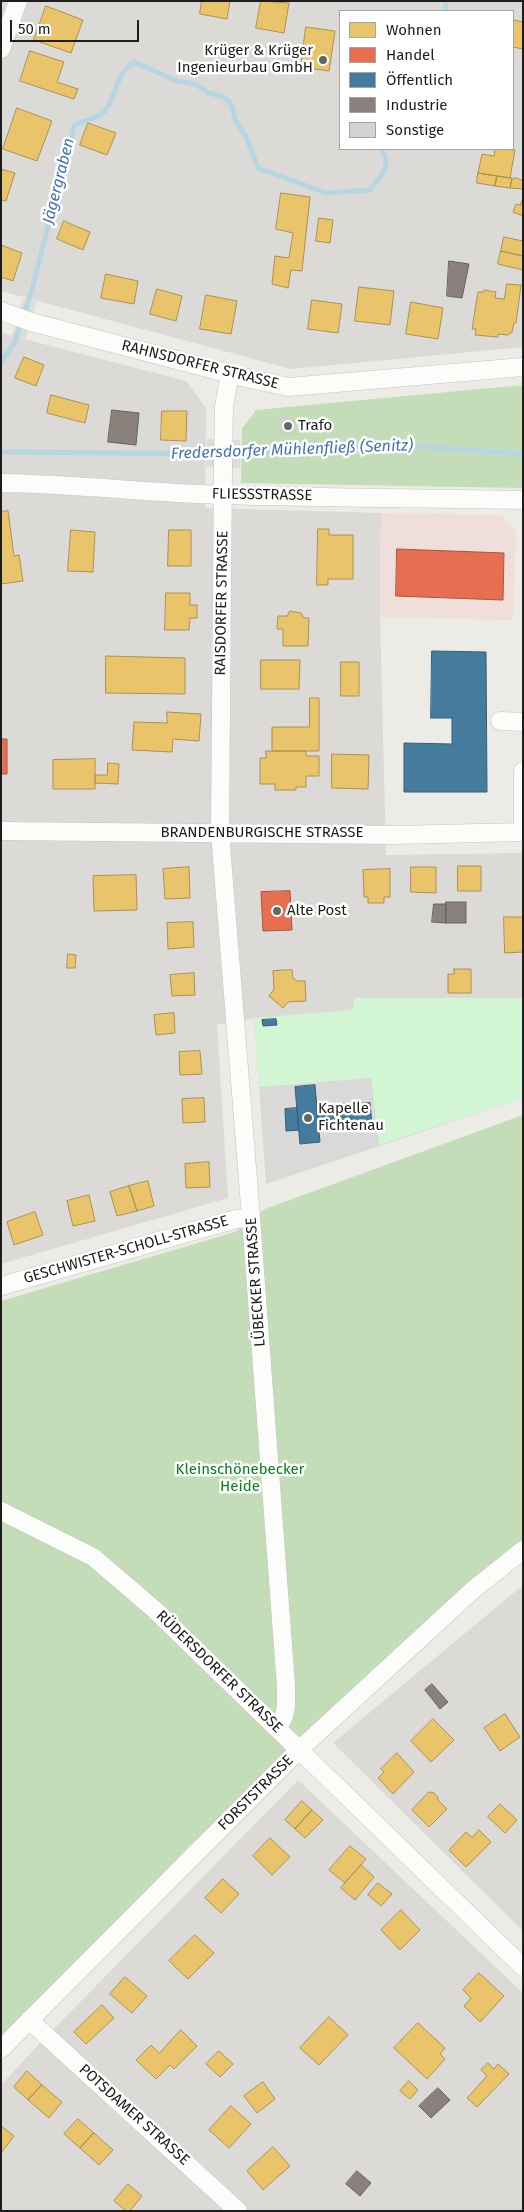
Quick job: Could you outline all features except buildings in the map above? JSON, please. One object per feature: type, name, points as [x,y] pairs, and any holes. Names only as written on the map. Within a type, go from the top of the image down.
[{"type":"street","points":[[1,49],[18,1]]},
{"type":"street","name":"RAHNSDORFER STRASSE","points":[[16,317],[230,374],[289,387],[523,367]]},
{"type":"street","name":"RAISDORFER STRASSE","points":[[220,833],[224,406],[230,374]]},
{"type":"street","name":"FLIESSSTRASSE","points":[[1,483],[223,495],[523,500]]},
{"type":"street","points":[[500,722],[523,722]]},
{"type":"street","points":[[523,771],[523,822]]},
{"type":"street","name":"BRANDENBURGISCHE STRASSE","points":[[1,831],[395,835],[523,832]]},
{"type":"street","name":"LÜBECKER STRASSE","points":[[220,833],[286,1686],[287,1710],[284,1720],[277,1728]]},
{"type":"street","name":"GESCHWISTER-SCHOLL-STRASSE","points":[[1,1286],[236,1219],[251,1217]]},
{"type":"street","name":"RÜDERSDORFER STRASSE","points":[[1,1511],[93,1557],[121,1579],[523,1968]]},
{"type":"street","name":"FORSTSTRASSE","points":[[1,2049],[299,1750],[474,1589],[523,1550]]},
{"type":"street","name":"POTSDAMER STRASSE","points":[[29,2020],[238,2211]]},
{"type":"shaded area","points":[[1,1],[523,1],[523,347],[291,369],[1,291]]},
{"type":"shaded area","points":[[1,333],[186,381],[206,408],[205,508],[381,513],[380,617],[386,855],[523,853],[523,998],[354,998],[354,1010],[254,1018],[217,1025],[228,1198],[1,1264]]},
{"type":"shaded area","points":[[381,513],[501,515],[516,532],[513,620],[380,617]]},
{"type":"shaded area","points":[[65,578],[109,578],[118,624],[80,626],[92,710],[66,710],[51,603],[65,602]]},
{"type":"shaded area","points":[[354,998],[523,998],[523,1098],[266,1184],[254,1018],[353,1010]]},
{"type":"shaded area","points":[[523,1585],[523,1931],[333,1743]]},
{"type":"shaded area","points":[[298,1780],[523,1993],[523,2211],[1,2211],[1,2085]]},
{"type":"green space","points":[[523,385],[523,488],[241,483],[242,429],[256,410]]},
{"type":"green space","points":[[354,998],[523,998],[523,1098],[379,1145],[371,1078],[259,1087],[254,1018],[353,1010]]},
{"type":"green space","name":"Kleinschönebecker Heide","points":[[523,1115],[523,1541],[189,1846],[1,2043],[1,1301],[235,1232],[265,1209]]},
{"type":"pier","points":[[23,299],[37,301],[26,338],[12,336]]},
{"type":"pier","points":[[207,439],[240,440],[240,468],[206,467]]},
{"type":"waterway","name":"Jägergraben","points":[[445,10],[446,1]]},
{"type":"waterway","name":"Jägergraben","points":[[1,362],[14,344],[31,293],[74,126],[105,111],[123,72],[134,62],[177,81],[195,84],[209,93],[224,97],[231,104],[236,122],[246,136],[258,168],[326,193],[370,190],[386,166],[381,150]]},
{"type":"waterway","name":"Fredersdorfer Mühlenfließ (Senitz)","points":[[1,452],[237,454],[397,445],[523,454]]},
{"type":"place","name":"Krüger & Krüger Ingenieurbau GmbH","points":[[323,60]]},
{"type":"place","name":"Trafo","points":[[288,426]]},
{"type":"place","name":"Alte Post","points":[[277,911]]},
{"type":"place","name":"Kapelle Fichtenau","points":[[308,1118]]}]
